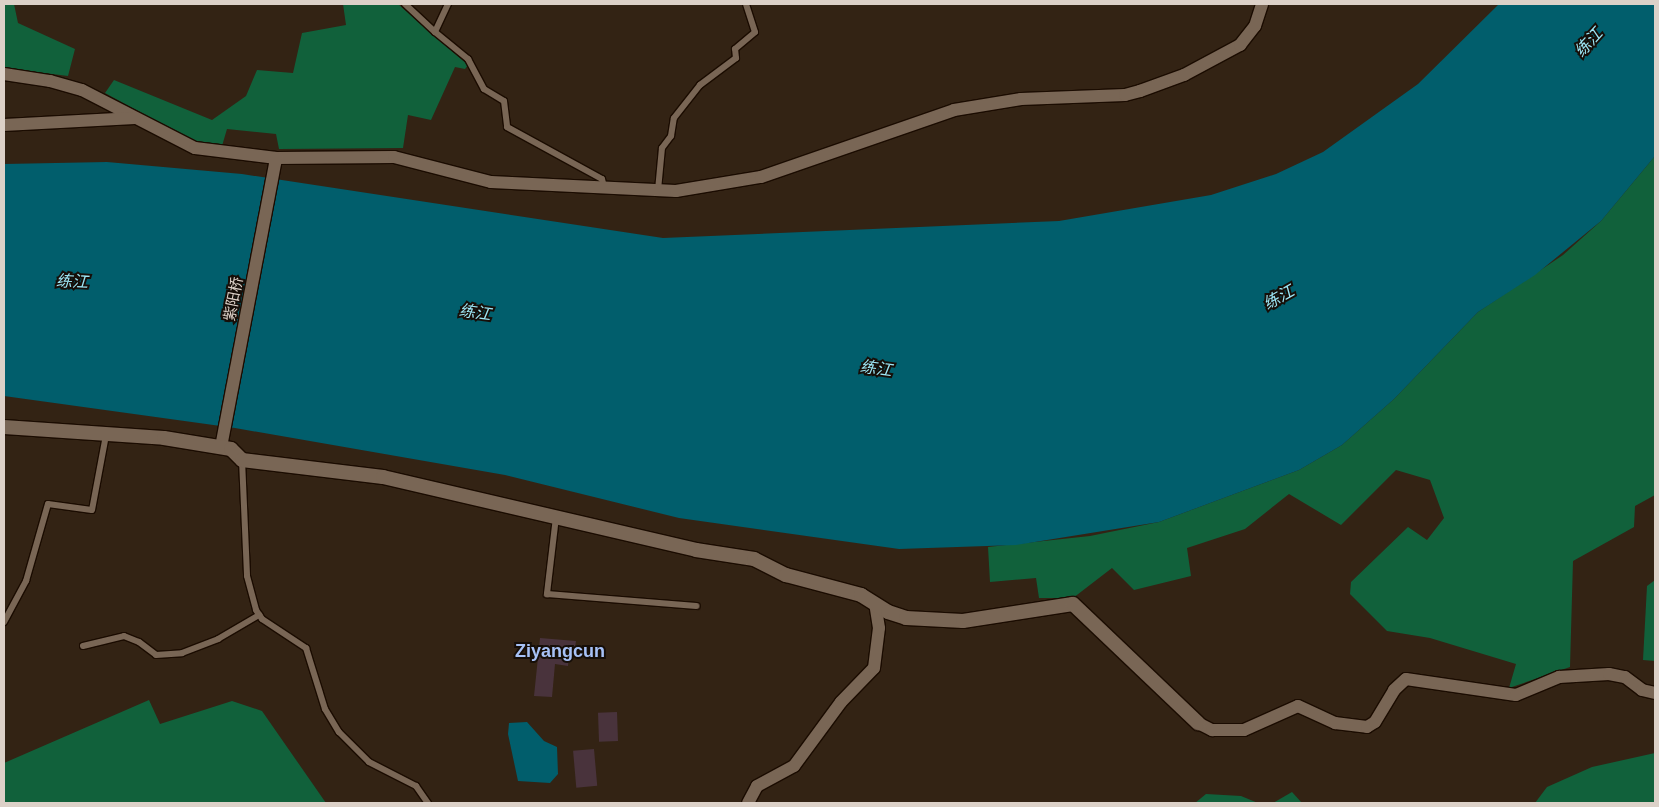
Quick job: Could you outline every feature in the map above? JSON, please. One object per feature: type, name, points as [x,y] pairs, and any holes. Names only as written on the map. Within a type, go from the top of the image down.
[{"type":"street","points":[[4,74],[73,87],[195,148],[276,158],[394,157],[491,182],[676,191],[761,177],[954,110],[1021,99],[1125,95],[1140,91],[1184,75],[1240,45],[1255,26],[1262,4]]},
{"type":"street","points":[[4,126],[135,118]]},
{"type":"street","name":"紫阳桥","points":[[221,447],[276,158]]},
{"type":"street","points":[[4,427],[164,438],[231,448],[242,460],[383,477],[696,550],[754,559],[786,575],[861,595],[906,618],[963,621],[1072,604],[1198,723],[1212,730],[1244,730],[1298,706],[1335,723],[1367,727],[1375,722],[1394,690],[1406,679],[1516,695],[1559,677],[1609,674],[1625,677],[1642,690],[1655,693]]},
{"type":"street","points":[[748,803],[757,786],[794,766],[841,702],[874,668],[879,628],[875,603]]},
{"type":"lane","points":[[405,4],[468,59],[484,89],[504,100],[507,127],[602,180],[604,187]]},
{"type":"lane","points":[[435,32],[436,23],[448,4]]},
{"type":"lane","points":[[658,190],[662,148],[671,136],[674,118],[700,85],[736,58],[735,49],[755,32],[746,4]]},
{"type":"lane","points":[[4,622],[26,581],[48,504],[92,510],[106,434]]},
{"type":"lane","points":[[242,460],[247,576],[259,615],[306,648],[325,709],[339,732],[369,762],[416,786],[428,803]]},
{"type":"lane","points":[[556,516],[546,594],[697,606]]},
{"type":"lane","points":[[83,646],[124,636],[139,642],[156,655],[182,653],[218,639],[259,615]]},
{"type":"green space","points":[[4,4],[14,4],[18,23],[75,49],[68,76],[4,68]]},
{"type":"green space","points":[[343,4],[398,4],[468,65],[465,69],[455,67],[431,120],[408,115],[403,148],[279,149],[276,134],[227,129],[222,146],[194,142],[105,93],[114,80],[212,120],[246,96],[257,70],[293,73],[302,33],[346,25]]},
{"type":"green space","points":[[1655,156],[1655,495],[1635,506],[1634,527],[1573,561],[1570,667],[1509,688],[1516,664],[1430,638],[1387,631],[1350,594],[1351,582],[1408,527],[1427,540],[1444,518],[1430,480],[1396,470],[1341,525],[1289,494],[1245,529],[1187,548],[1191,576],[1134,590],[1112,568],[1073,598],[1039,598],[1036,578],[990,582],[988,547],[1090,536],[1159,522],[1299,470],[1342,445],[1394,399],[1478,312],[1563,255],[1601,221]]},
{"type":"green space","points":[[1655,580],[1655,661],[1643,660],[1647,586]]},
{"type":"green space","points":[[149,700],[160,724],[232,701],[262,711],[326,803],[4,803],[4,763]]},
{"type":"green space","points":[[1655,753],[1655,803],[1535,803],[1547,787],[1592,767]]},
{"type":"green space","points":[[1292,792],[1302,803],[1273,803]]},
{"type":"green space","points":[[1206,794],[1241,796],[1258,803],[1195,803]]},
{"type":"water","name":"练江","points":[[1499,4],[1655,4],[1655,156],[1601,221],[1535,275],[1478,312],[1394,399],[1342,445],[1299,470],[1159,522],[1016,545],[899,549],[679,518],[505,475],[235,428],[4,396],[4,164],[107,162],[242,174],[663,238],[1059,221],[1211,195],[1276,174],[1323,152],[1418,84]]},
{"type":"water","points":[[527,722],[544,741],[557,747],[558,774],[550,783],[518,781],[508,734],[509,723]]},
{"type":"building","points":[[540,638],[576,641],[574,655],[569,654],[568,666],[555,664],[552,697],[534,696]]},
{"type":"building","points":[[617,712],[618,741],[599,742],[598,713]]},
{"type":"building","points":[[594,749],[597,786],[576,788],[573,751]]},
{"type":"district","name":"Ziyangcun","points":[[560,651]]}]
